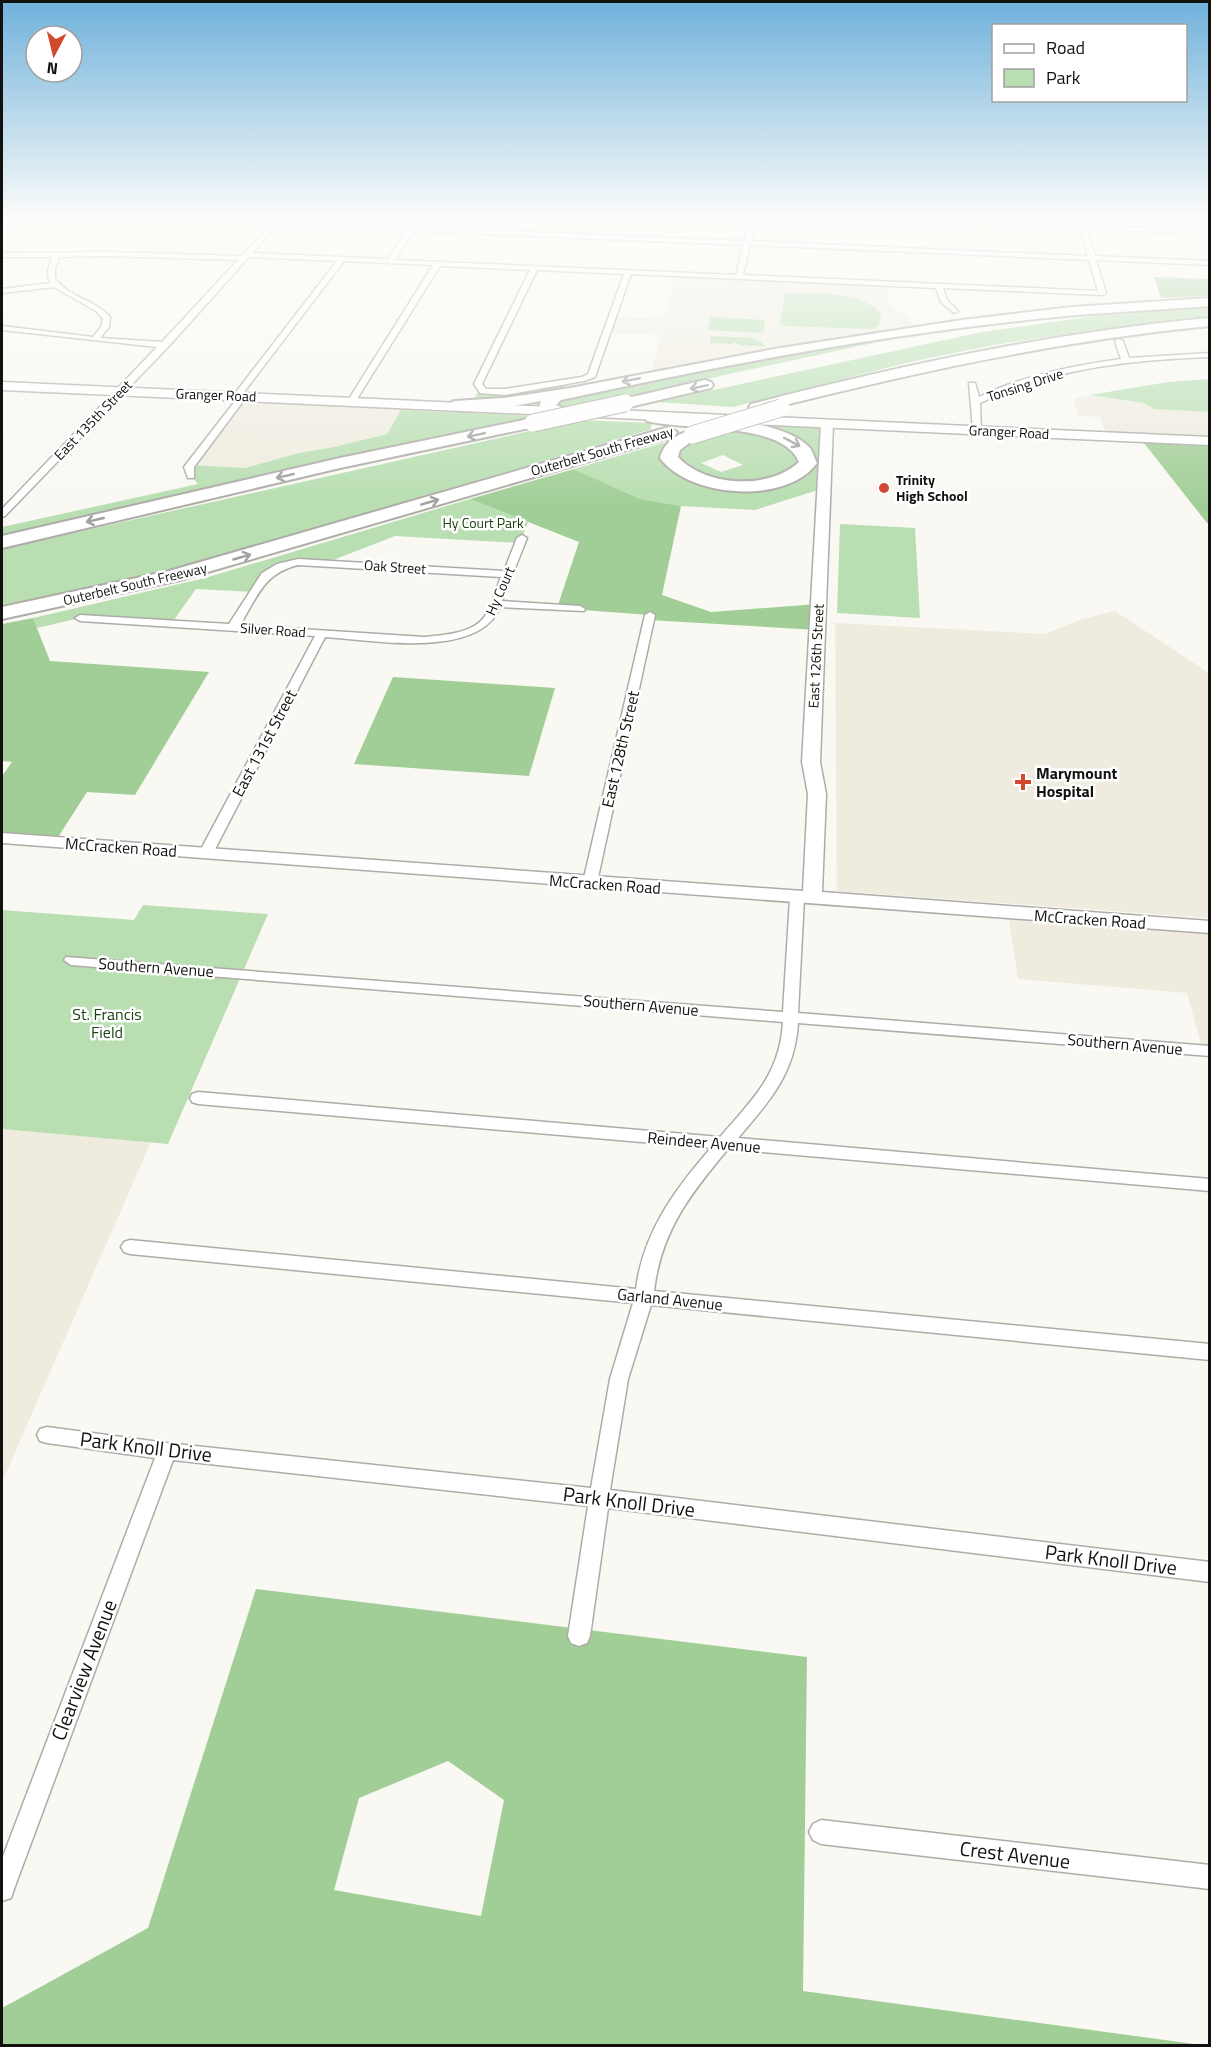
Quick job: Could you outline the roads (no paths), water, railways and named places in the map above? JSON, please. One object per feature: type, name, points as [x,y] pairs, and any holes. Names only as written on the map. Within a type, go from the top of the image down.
[{"type":"highway","points":[[454,406],[504,403],[597,380],[955,324],[1036,315]]},
{"type":"highway","points":[[810,362],[973,329],[1085,315]]},
{"type":"highway","name":"Outerbelt South Freeway","points":[[2,613],[173,576],[757,407],[966,356],[1061,339],[1209,322]]},
{"type":"highway","points":[[652,418],[742,428],[779,436],[802,448],[807,453],[808,463],[793,476],[772,483],[735,485],[710,482],[684,473],[669,458],[671,449],[692,435],[781,408],[966,356]]},
{"type":"highway","points":[[559,412],[546,404],[552,398],[597,380]]},
{"type":"highway","points":[[2,542],[340,463],[718,382]]},
{"type":"main road","name":"Granger Road","points":[[2,386],[808,423]]},
{"type":"main road","name":"Granger Road","points":[[429,406],[652,418],[808,423],[827,419],[977,430],[1209,441]]},
{"type":"street","points":[[95,339],[105,327],[107,319],[104,315]]},
{"type":"street","name":"East 135th Street","points":[[2,514],[193,315]]},
{"type":"street","points":[[191,476],[189,467],[243,396],[240,392],[300,315]]},
{"type":"street","points":[[351,402],[405,315]]},
{"type":"street","points":[[512,315],[478,384],[480,389],[488,392],[505,392],[584,378],[597,380],[616,315]]},
{"type":"street","points":[[2,328],[165,345]]},
{"type":"street","points":[[1119,341],[1126,361]]},
{"type":"street","name":"Tonsing Drive","points":[[977,430],[976,402],[996,392],[1054,374],[1126,361],[1209,355]]},
{"type":"street","points":[[972,385],[976,402]]},
{"type":"street","name":"East 126th Street","points":[[805,898],[817,794],[811,762],[827,419]]},
{"type":"street","name":"Hy Court","points":[[466,633],[480,628],[490,618],[522,538]]},
{"type":"street","name":"Oak Street","points":[[233,627],[266,575],[281,566],[298,562],[509,574]]},
{"type":"street","points":[[496,604],[580,609]]},
{"type":"street","name":"East 128th Street","points":[[590,882],[650,615]]},
{"type":"street","name":"Silver Road","points":[[80,618],[424,640],[466,633]]},
{"type":"street","name":"East 131st Street","points":[[206,853],[322,633]]},
{"type":"street","name":"McCracken Road","points":[[2,838],[1209,927]]},
{"type":"street","points":[[579,1636],[619,1379],[644,1297],[648,1264],[664,1224],[689,1184],[768,1093],[782,1068],[789,1044],[790,1017],[805,898]]},
{"type":"street","name":"Southern Avenue","points":[[71,960],[1209,1051]]},
{"type":"street","name":"Reindeer Avenue","points":[[198,1098],[1209,1185]]},
{"type":"street","name":"Garland Avenue","points":[[130,1247],[1209,1352]]},
{"type":"street","name":"Park Knoll Drive","points":[[47,1435],[167,1451],[599,1498],[1209,1572]]},
{"type":"street","name":"Clearview Avenue","points":[[2,1889],[167,1451]]},
{"type":"street","name":"Crest Avenue","points":[[821,1832],[1209,1877]]},
{"type":"place","name":"Trinity High School","points":[[884,488]]},
{"type":"place","name":"Marymount Hospital","points":[[1023,782]]},
{"type":"park label","name":"Hy Court Park","points":[[483,523]]},
{"type":"park label","name":"St. Francis Field","points":[[107,1023]]}]
